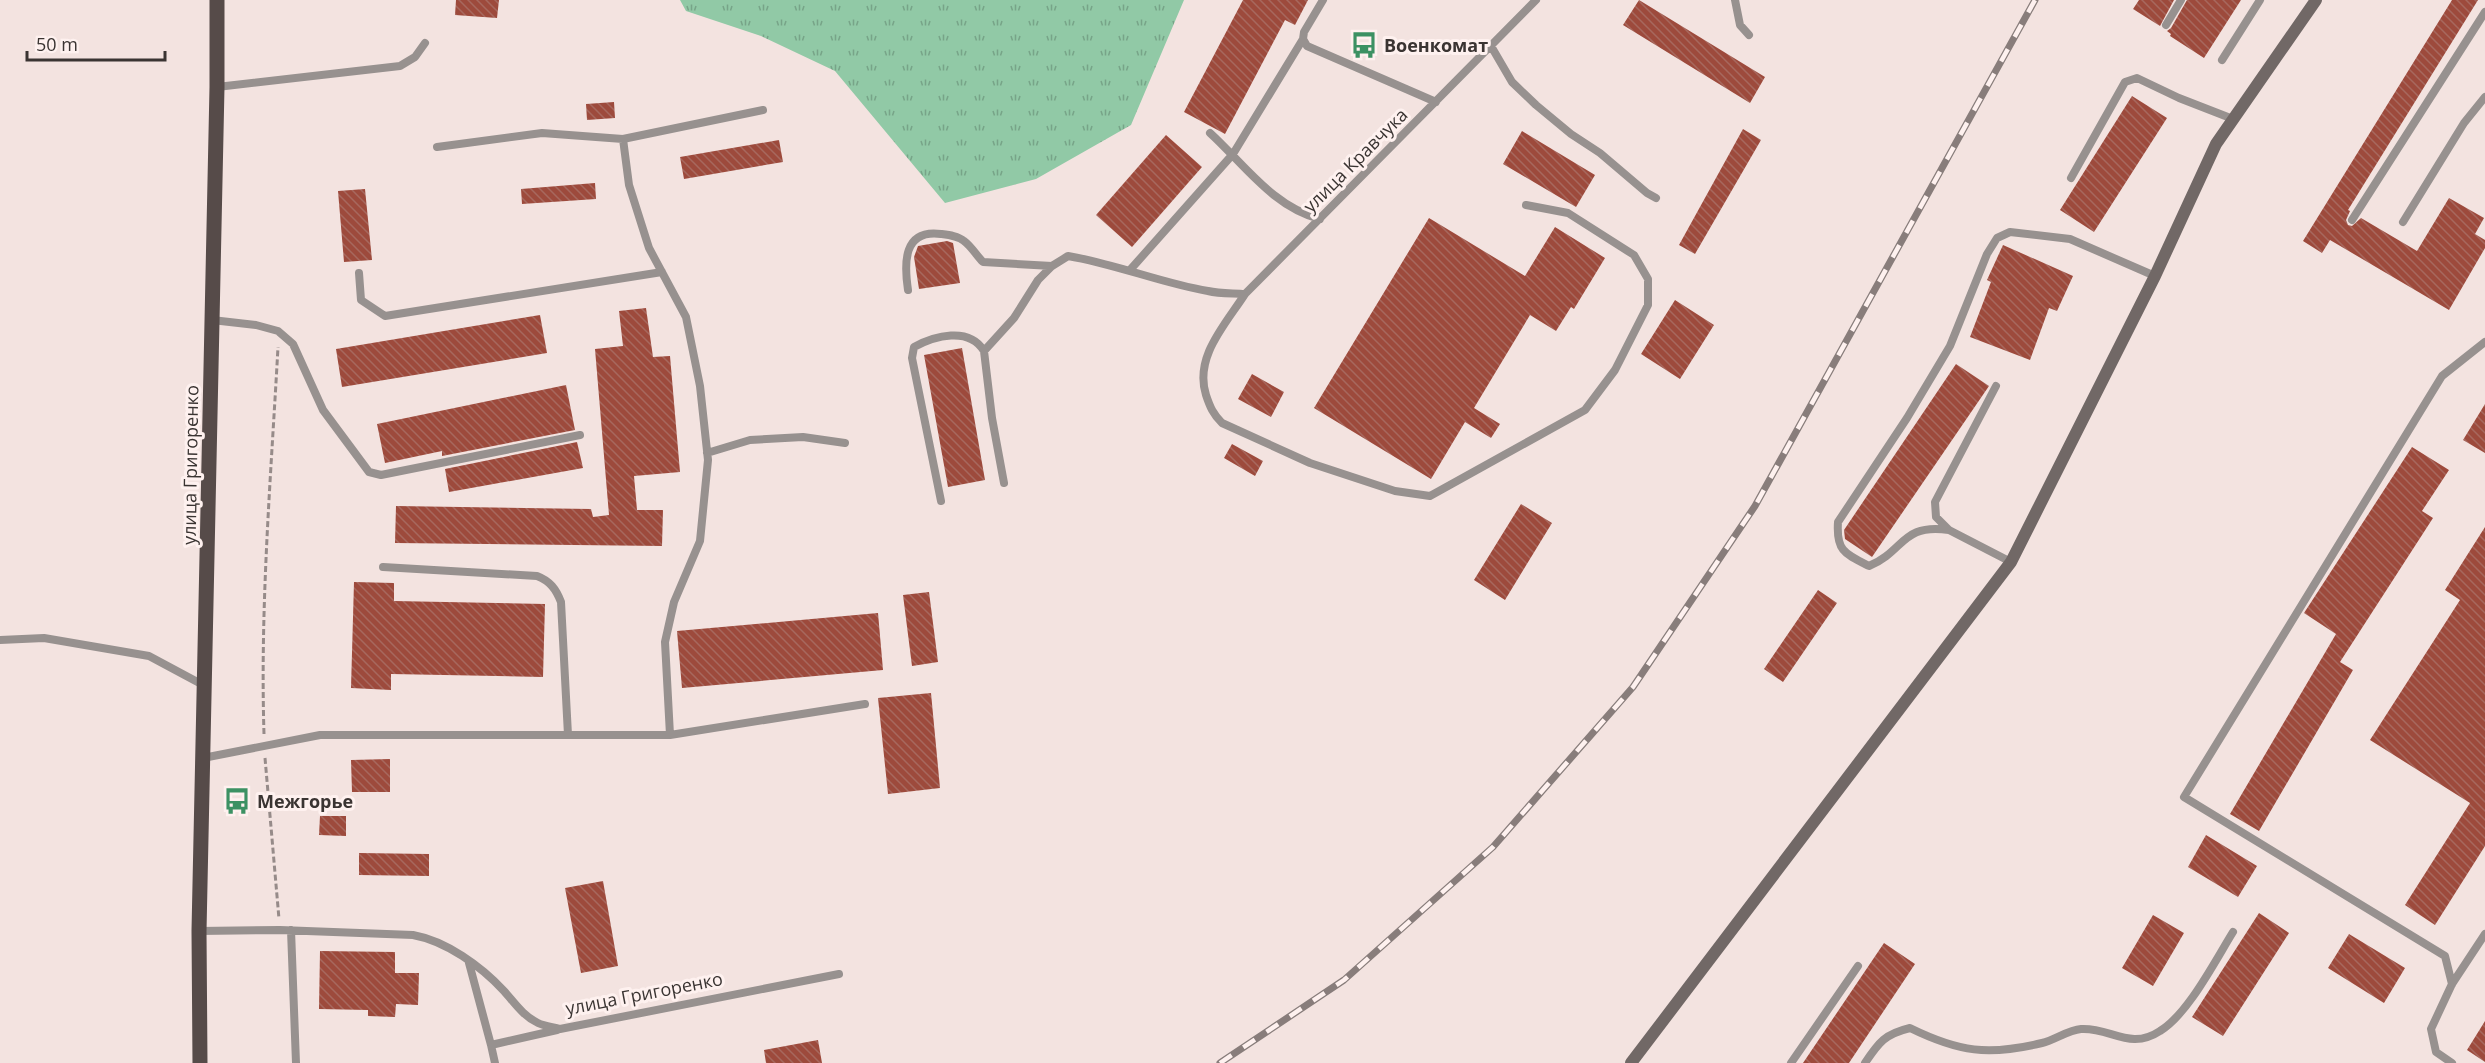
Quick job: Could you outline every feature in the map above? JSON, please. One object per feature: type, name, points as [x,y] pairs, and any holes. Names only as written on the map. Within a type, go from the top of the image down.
[{"type":"main road","name":"улица Григоренко","points":[[200,1063],[200,931],[217,0]]},
{"type":"main road","points":[[1631,1063],[2011,562],[2155,276],[2216,144],[2316,0]]},
{"type":"lane","points":[[1130,270],[1233,154],[1323,0]]},
{"type":"lane","name":"улица Кравчука","points":[[1526,205],[1568,213],[1634,255],[1648,279],[1648,305],[1615,370],[1585,410],[1430,496],[1395,491],[1310,464],[1222,423],[1212,414],[1202,380],[1208,351],[1245,294],[1536,0]]},
{"type":"lane","points":[[1735,0],[1740,25],[1749,35]]},
{"type":"lane","points":[[2166,25],[2181,0]]},
{"type":"lane","points":[[2222,60],[2260,0]]},
{"type":"lane","points":[[2352,220],[2481,27],[2485,12]]},
{"type":"lane","points":[[1302,39],[1307,46],[1436,102]]},
{"type":"lane","points":[[217,87],[399,66],[415,57],[426,43]]},
{"type":"lane","points":[[1491,46],[1512,82],[1536,105],[1656,198]]},
{"type":"lane","points":[[2071,178],[2125,82],[2137,78],[2179,98],[2233,119]]},
{"type":"lane","points":[[2403,222],[2464,123],[2485,97]]},
{"type":"lane","points":[[437,147],[542,133],[623,139],[763,110]]},
{"type":"lane","points":[[1210,133],[1274,197],[1304,215],[1320,219]]},
{"type":"lane","points":[[623,139],[629,185],[650,248],[686,317],[700,386],[707,453],[700,541],[674,602],[665,642],[670,735]]},
{"type":"lane","points":[[1949,530],[1930,527],[1912,533],[1881,561],[1869,566],[1846,554],[1837,541],[1838,522],[1950,346],[1987,254],[1997,238],[2010,232],[2070,239],[2155,276]]},
{"type":"lane","points":[[908,290],[904,269],[909,248],[920,236],[932,233],[950,235],[963,240],[983,262],[1052,266]]},
{"type":"lane","points":[[984,351],[1014,318],[1038,280],[1052,266],[1068,256],[1103,262],[1210,292],[1245,294]]},
{"type":"lane","points":[[359,273],[362,300],[385,316],[662,272]]},
{"type":"lane","points":[[212,320],[256,325],[278,331],[293,344],[323,410],[369,472],[381,475],[580,435]]},
{"type":"lane","points":[[940,501],[912,358],[914,347],[930,338],[955,335],[969,339],[981,346],[984,351],[992,418],[1004,483]]},
{"type":"lane","points":[[2452,984],[2445,956],[2184,797],[2442,376],[2485,342]]},
{"type":"lane","points":[[1996,386],[1935,502],[1936,517],[1949,530],[2011,562]]},
{"type":"lane","points":[[707,453],[750,440],[803,437],[845,443]]},
{"type":"lane","points":[[383,567],[537,576],[546,579],[556,589],[561,602],[568,735]]},
{"type":"lane","points":[[0,640],[44,639],[149,656],[206,686]]},
{"type":"lane","points":[[203,758],[320,735],[670,735],[865,704]]},
{"type":"lane","points":[[291,930],[296,1063]]},
{"type":"lane","name":"улица Григоренко","points":[[200,931],[291,930],[413,935],[429,938],[447,946],[469,962],[502,989],[523,1013],[537,1023],[560,1029],[839,974]]},
{"type":"lane","points":[[1865,1063],[1881,1040],[1895,1032],[1910,1028],[1931,1038],[1969,1050],[2010,1050],[2044,1042],[2081,1029],[2135,1041],[2160,1032],[2180,1015],[2233,932]]},
{"type":"lane","points":[[2452,1063],[2436,1052],[2431,1029],[2452,984],[2485,934]]},
{"type":"lane","points":[[469,962],[495,1063]]},
{"type":"lane","points":[[1791,1063],[1858,966]]},
{"type":"lane","points":[[491,1045],[560,1029]]},
{"type":"path","points":[[278,331],[262,689],[264,745],[277,871],[280,930]]},
{"type":"green space","points":[[680,0],[1184,0],[1131,125],[1036,179],[945,203],[835,71],[761,36],[686,11]]},
{"type":"building","points":[[456,0],[499,0],[497,18],[455,15]]},
{"type":"building","points":[[1243,0],[1308,0],[1295,25],[1285,20],[1225,134],[1184,112]]},
{"type":"building","points":[[1639,0],[1765,77],[1750,103],[1623,25]]},
{"type":"building","points":[[2139,0],[2174,0],[2160,26],[2133,9]]},
{"type":"building","points":[[2187,0],[2241,0],[2204,58],[2170,36],[2171,34],[2167,31]]},
{"type":"building","points":[[2452,0],[2478,0],[2348,210],[2350,211],[2346,220],[2348,225],[2352,226],[2361,218],[2417,251],[2449,198],[2484,218],[2475,234],[2485,240],[2485,248],[2449,310],[2330,240],[2322,253],[2303,241]]},
{"type":"building","points":[[2132,96],[2167,118],[2094,232],[2060,210]]},
{"type":"building","points":[[614,102],[615,118],[587,120],[586,104]]},
{"type":"building","points":[[1743,129],[1761,140],[1695,254],[1679,245]]},
{"type":"building","points":[[1522,131],[1595,175],[1576,207],[1503,164]]},
{"type":"building","points":[[1166,135],[1202,167],[1132,247],[1096,215]]},
{"type":"building","points":[[779,140],[783,162],[684,179],[680,157]]},
{"type":"building","points":[[595,183],[596,199],[522,204],[521,189]]},
{"type":"building","points":[[365,189],[372,260],[344,262],[338,191]]},
{"type":"building","points":[[1429,218],[1525,276],[1555,227],[1605,258],[1574,309],[1571,307],[1556,331],[1530,315],[1474,408],[1500,424],[1491,438],[1465,422],[1431,479],[1314,408]]},
{"type":"building","points":[[947,241],[953,243],[960,283],[919,289],[914,257],[918,246]]},
{"type":"building","points":[[2003,245],[2073,276],[2057,311],[2049,308],[2030,360],[1970,337],[1991,282],[1987,280]]},
{"type":"building","points":[[1675,300],[1714,325],[1680,379],[1641,354]]},
{"type":"building","points":[[646,308],[653,357],[670,356],[680,472],[634,476],[637,510],[663,510],[662,546],[395,543],[396,506],[591,509],[593,517],[609,515],[595,349],[623,346],[619,311]]},
{"type":"building","points":[[540,315],[547,353],[342,387],[336,349]]},
{"type":"building","points":[[962,348],[985,480],[948,487],[924,355]]},
{"type":"building","points":[[1956,364],[1989,386],[1872,557],[1845,539],[1844,530]]},
{"type":"building","points":[[1252,374],[1284,392],[1271,417],[1238,399]]},
{"type":"building","points":[[566,385],[575,430],[442,456],[442,451],[385,463],[377,424]]},
{"type":"building","points":[[2485,404],[2485,453],[2463,440]]},
{"type":"building","points":[[577,442],[583,468],[449,492],[445,469]]},
{"type":"building","points":[[1232,444],[1263,461],[1255,476],[1224,458]]},
{"type":"building","points":[[2412,447],[2449,470],[2422,511],[2433,518],[2340,662],[2353,670],[2259,831],[2230,814],[2336,634],[2304,613]]},
{"type":"building","points":[[1521,504],[1552,523],[1505,600],[1474,580]]},
{"type":"building","points":[[2485,527],[2485,846],[2435,925],[2405,905],[2470,803],[2370,740],[2460,600],[2445,590]]},
{"type":"building","points":[[354,582],[394,583],[394,601],[545,604],[543,677],[391,674],[391,690],[351,688]]},
{"type":"building","points":[[1818,590],[1837,603],[1783,682],[1764,669]]},
{"type":"building","points":[[929,592],[938,662],[912,666],[903,595]]},
{"type":"building","points":[[878,613],[883,670],[682,688],[677,631]]},
{"type":"building","points":[[931,693],[940,788],[888,794],[878,698]]},
{"type":"building","points":[[390,759],[390,792],[352,792],[351,760]]},
{"type":"building","points":[[320,816],[346,816],[346,836],[319,835]]},
{"type":"building","points":[[2206,835],[2257,866],[2238,897],[2188,867]]},
{"type":"building","points":[[359,853],[429,854],[429,876],[359,875]]},
{"type":"building","points":[[603,881],[618,966],[581,973],[565,888]]},
{"type":"building","points":[[2259,913],[2289,933],[2223,1036],[2192,1017]]},
{"type":"building","points":[[2153,915],[2184,933],[2153,986],[2122,968]]},
{"type":"building","points":[[2349,934],[2405,968],[2384,1003],[2328,968]]},
{"type":"building","points":[[1884,943],[1915,964],[1849,1063],[1803,1063]]},
{"type":"building","points":[[320,951],[395,952],[395,973],[419,973],[418,1005],[396,1004],[395,1017],[368,1016],[368,1010],[319,1009]]},
{"type":"building","points":[[2485,1021],[2485,1062],[2467,1050]]},
{"type":"building","points":[[818,1040],[822,1063],[766,1063],[764,1050]]},
{"type":"railway","points":[[1220,1063],[1344,980],[1493,847],[1633,687],[1755,506],[2035,0]]},
{"type":"place","name":"Военкомат","points":[[1364,45]]},
{"type":"place","name":"Межгорье","points":[[237,801]]}]
